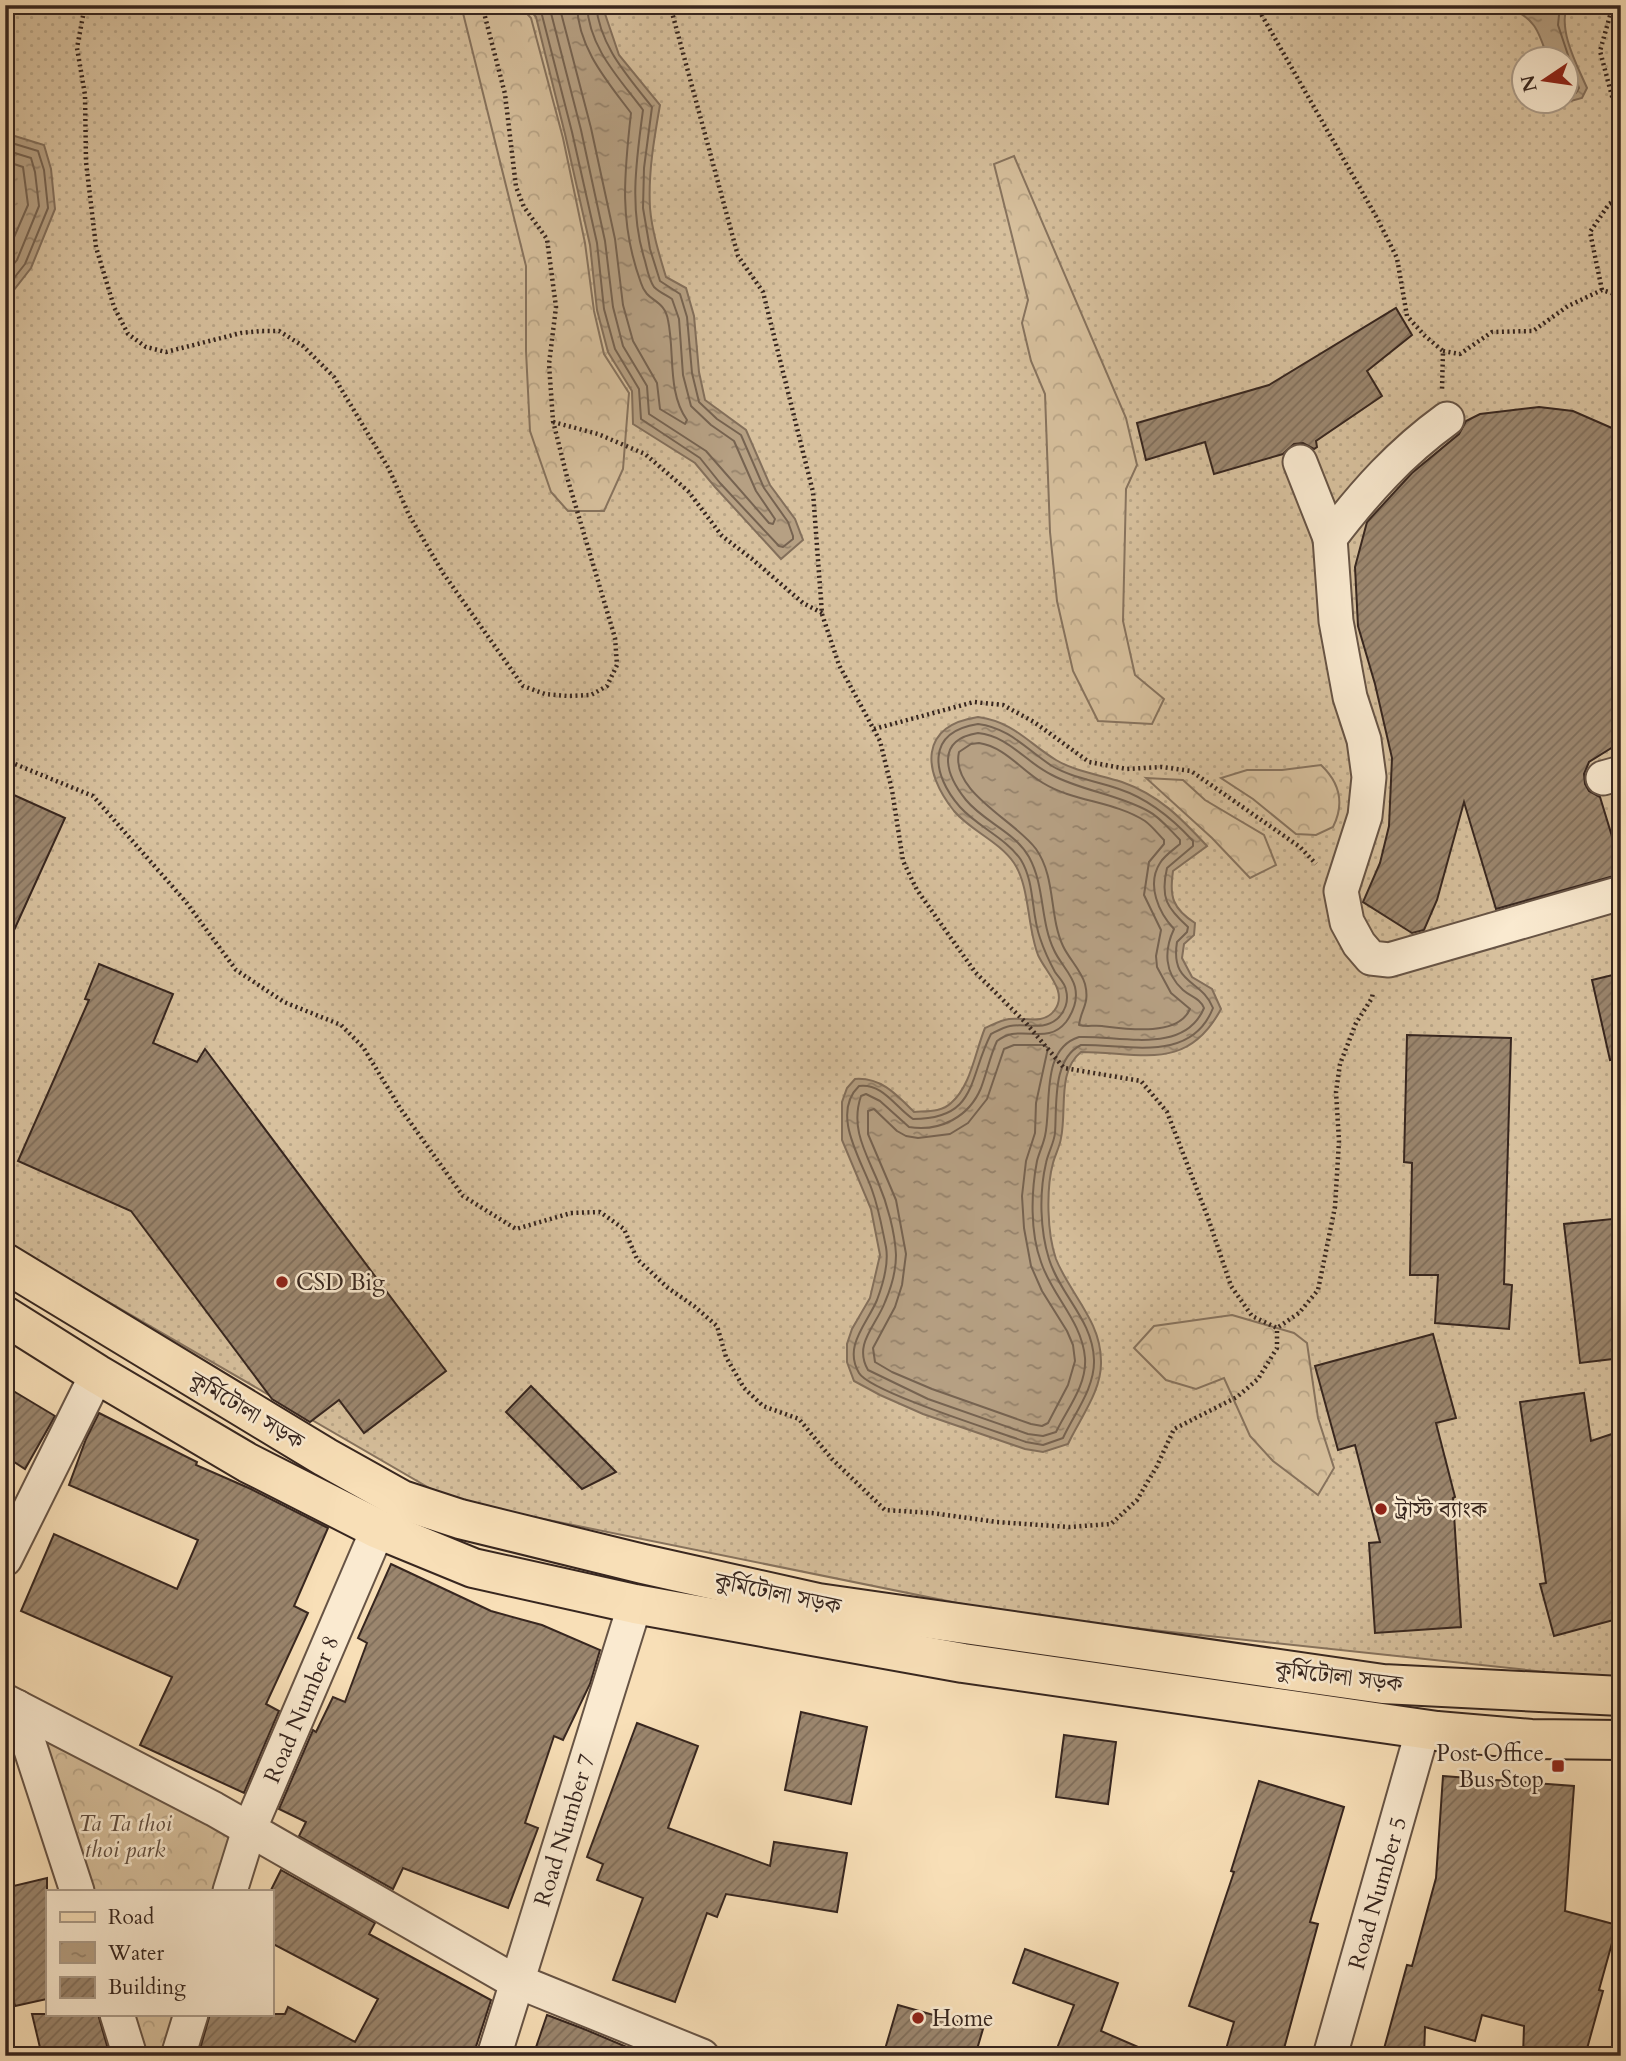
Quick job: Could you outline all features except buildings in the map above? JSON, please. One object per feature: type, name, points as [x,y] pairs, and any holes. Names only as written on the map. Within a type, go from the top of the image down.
[{"type":"main road","name":"কুর্মিটোলা সড়ক","points":[[5,1263],[325,1457],[402,1500],[460,1519],[818,1603],[1383,1684],[1621,1696]]},
{"type":"main road","name":"কুর্মিটোলা সড়ক","points":[[5,1316],[248,1463],[378,1529],[472,1568],[635,1604],[962,1662],[1423,1729],[1531,1739],[1621,1740]]},
{"type":"street","points":[[1330,538],[1405,452],[1447,419]]},
{"type":"street","points":[[1300,462],[1330,538],[1336,621],[1350,697],[1364,740],[1368,777],[1365,816],[1341,891],[1347,922],[1359,944],[1371,958],[1388,960],[1621,893]]},
{"type":"street","points":[[5,1559],[97,1374]]},
{"type":"street","name":"Road Number 8","points":[[230,1890],[249,1830],[378,1529]]},
{"type":"street","name":"Road Number 7","points":[[494,2056],[635,1604]]},
{"type":"street","points":[[11,1704],[214,1809],[507,1977],[702,2056]]},
{"type":"street","points":[[11,1704],[77,1890]]},
{"type":"street","name":"Road Number 5","points":[[1330,2056],[1423,1729]]},
{"type":"street","points":[[118,2016],[130,2056]]},
{"type":"street","points":[[178,2056],[190,2016]]},
{"type":"path","points":[[85,5],[77,48],[85,95],[86,162],[96,247],[114,307],[128,334],[146,347],[166,352],[230,335],[262,331],[279,331],[303,346],[334,377],[388,469],[409,515],[443,573],[523,686],[545,694],[591,695],[607,686],[617,665],[615,638],[553,421],[549,365],[556,307],[547,239],[524,207],[516,187],[505,94],[482,5]]},
{"type":"path","points":[[670,5],[738,256],[763,292],[792,398],[813,492],[822,614],[839,665],[880,741],[892,790],[904,861],[917,890],[975,972],[1026,1023],[1064,1068],[1141,1081],[1167,1112],[1231,1286],[1252,1316],[1277,1328]]},
{"type":"path","points":[[1255,5],[1377,218],[1396,258],[1407,316],[1443,351],[1460,354],[1492,332],[1533,331],[1568,306],[1602,290],[1621,296]]},
{"type":"path","points":[[1613,5],[1600,51],[1613,100],[1621,112]]},
{"type":"path","points":[[1602,290],[1590,232],[1609,204],[1621,197]]},
{"type":"path","points":[[1443,351],[1441,384],[1447,419]]},
{"type":"path","points":[[553,421],[598,434],[645,454],[688,491],[722,536],[803,603],[822,614]]},
{"type":"path","points":[[874,729],[974,702],[1003,705],[1034,722],[1089,762],[1127,769],[1162,767],[1191,771],[1300,847],[1341,891]]},
{"type":"path","points":[[5,760],[93,796],[186,902],[236,970],[284,1002],[341,1026],[356,1040],[400,1108],[463,1196],[516,1229],[571,1213],[600,1212],[624,1228],[637,1259],[668,1288],[717,1326],[726,1357],[744,1388],[763,1406],[799,1419],[832,1459],[885,1510],[1069,1527],[1111,1524],[1137,1500],[1174,1429],[1237,1397],[1258,1379],[1277,1349],[1277,1328]]},
{"type":"path","points":[[1277,1328],[1299,1313],[1318,1290],[1335,1208],[1339,1141],[1336,1092],[1340,1064],[1356,1023],[1372,998],[1379,959]]},
{"type":"green space","points":[[5,5],[1621,5],[1621,1680],[1021,1616],[450,1500],[5,1242]]},
{"type":"green space","points":[[461,5],[519,5],[531,18],[563,138],[604,354],[629,393],[623,469],[604,511],[568,511],[551,492],[530,431],[526,266]]},
{"type":"green space","points":[[1014,156],[1126,418],[1137,465],[1126,489],[1123,621],[1135,675],[1164,699],[1152,724],[1098,721],[1073,671],[1057,601],[1050,532],[1045,394],[1031,361],[1022,323],[1028,300],[994,164]]},
{"type":"green space","points":[[1321,765],[1336,786],[1339,810],[1333,827],[1316,835],[1296,834],[1253,799],[1221,778],[1247,770],[1282,770]]},
{"type":"green space","points":[[1146,778],[1183,780],[1205,800],[1264,835],[1276,865],[1250,878],[1212,838]]},
{"type":"green space","points":[[1232,1315],[1294,1333],[1307,1343],[1318,1418],[1334,1468],[1318,1495],[1273,1461],[1250,1436],[1224,1378],[1196,1389],[1166,1380],[1134,1348],[1154,1326]]},
{"type":"green space","name":"Ta Ta thoi thoi park","points":[[31,1724],[237,1832],[219,1890],[84,1890]]},
{"type":"green space","points":[[124,2016],[180,2016],[168,2056],[137,2056]]},
{"type":"water","points":[[526,5],[602,5],[619,55],[660,105],[650,182],[651,217],[658,251],[666,277],[686,288],[694,316],[699,372],[705,400],[746,430],[770,485],[795,519],[803,540],[781,559],[695,463],[633,424],[632,391],[608,352],[597,310],[590,245],[565,134],[536,17]]},
{"type":"water","points":[[1506,5],[1567,5],[1565,26],[1570,46],[1543,46],[1534,26]]},
{"type":"water","points":[[1580,72],[1587,88],[1580,99]]},
{"type":"water","points":[[5,133],[44,145],[51,169],[55,209],[31,268],[14,290],[9,329],[10,360],[5,381]]},
{"type":"water","points":[[978,717],[1011,728],[1064,764],[1135,787],[1178,817],[1207,846],[1173,871],[1172,895],[1177,907],[1195,923],[1194,935],[1184,944],[1182,958],[1192,977],[1212,989],[1221,1009],[1208,1029],[1193,1043],[1177,1051],[1142,1055],[1081,1052],[1073,1060],[1066,1080],[1063,1127],[1049,1185],[1049,1224],[1056,1259],[1096,1333],[1101,1361],[1094,1394],[1068,1444],[1043,1452],[1025,1449],[923,1414],[880,1395],[854,1381],[847,1362],[847,1344],[852,1329],[870,1298],[880,1255],[871,1209],[842,1140],[842,1102],[847,1088],[855,1079],[864,1079],[888,1088],[914,1112],[943,1108],[958,1096],[963,1087],[985,1028],[1009,1019],[1044,1018],[1054,1011],[1058,1004],[1058,990],[1034,944],[1026,895],[1014,863],[1001,848],[954,811],[936,781],[932,752],[936,740],[945,730],[959,722]]},
{"type":"place","name":"CSD Big","points":[[282,1282]]},
{"type":"place","name":"ট্রাস্ট ব্যাংক","points":[[1381,1509]]},
{"type":"place","name":"Post Office Bus Stop","points":[[1558,1766]]},
{"type":"place","name":"Home","points":[[918,2018]]}]
